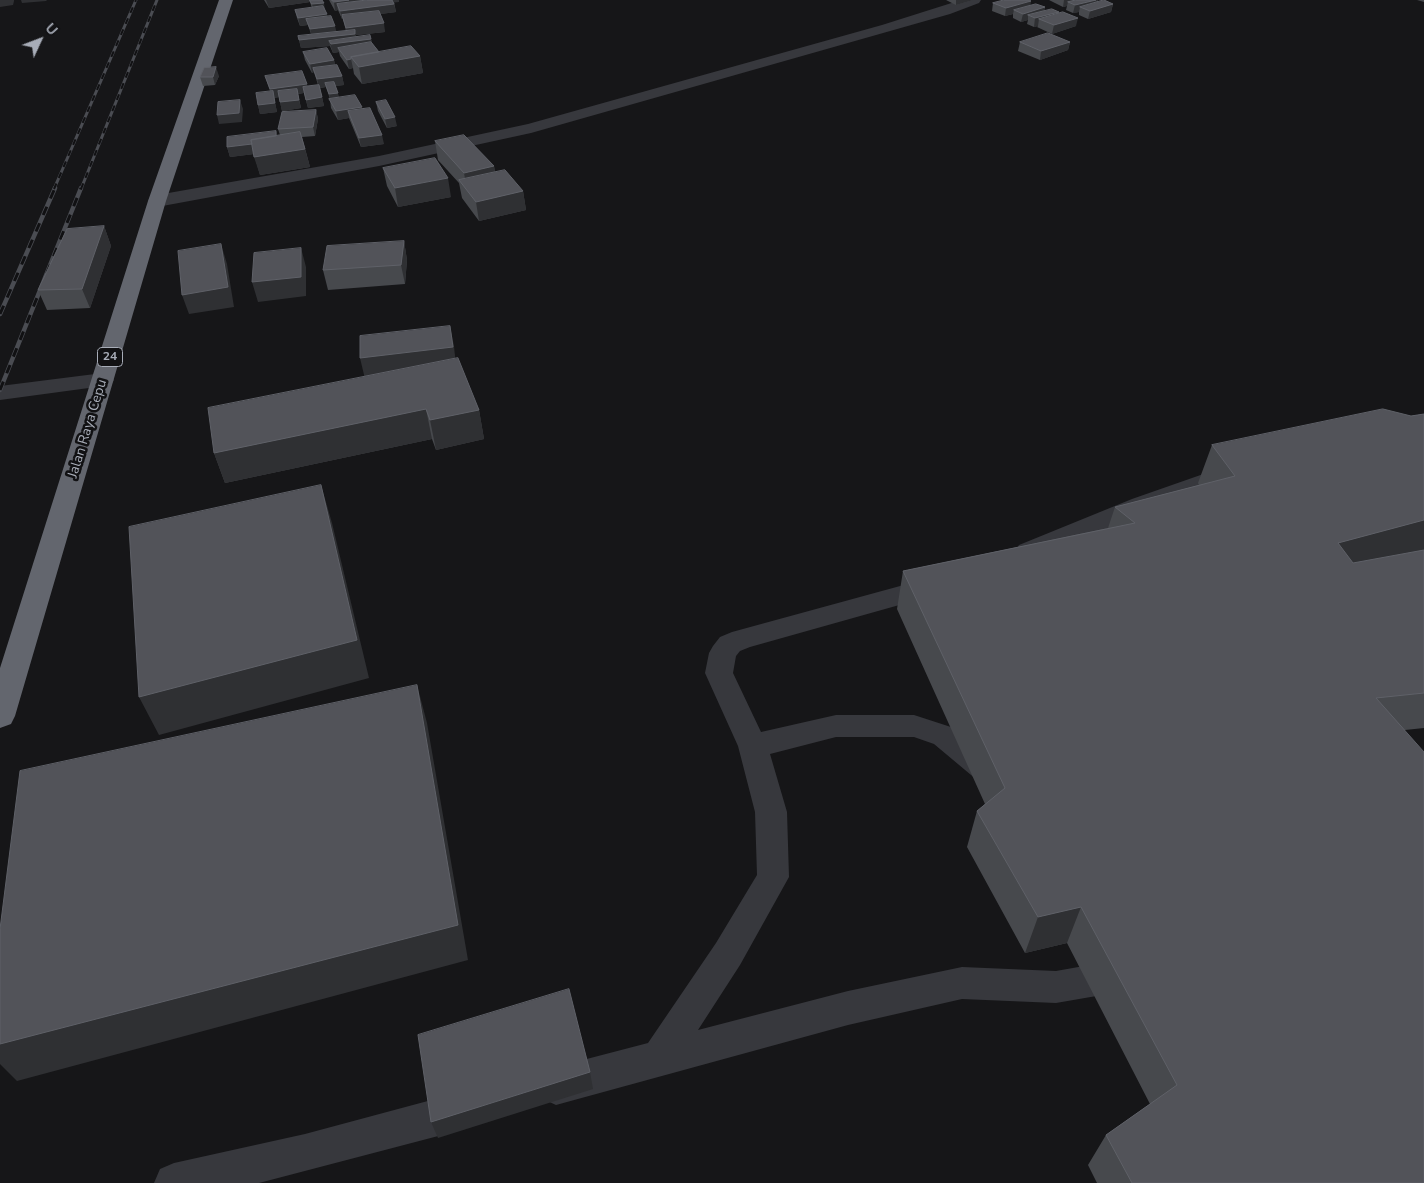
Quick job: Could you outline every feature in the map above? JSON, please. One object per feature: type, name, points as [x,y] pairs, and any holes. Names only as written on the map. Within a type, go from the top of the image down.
[{"type":"highway","name":"Jalan Raya Cepu","points":[[0,716],[157,201],[226,0]]},
{"type":"street","points":[[157,201],[379,161],[531,128],[887,28],[945,11],[974,0]]},
{"type":"street","points":[[0,393],[103,380]]},
{"type":"lane","points":[[1009,559],[1213,477],[1258,465]]},
{"type":"lane","points":[[659,1059],[728,954],[773,877],[771,812],[753,746],[720,673],[723,653],[730,644],[742,639],[956,580]]},
{"type":"lane","points":[[753,746],[836,726],[914,726],[944,736],[993,775],[1002,792]]},
{"type":"lane","points":[[174,1183],[305,1153],[848,1008],[962,983],[1056,987],[1108,978],[1089,944]]},
{"type":"building","points":[[310,0],[322,0],[324,3],[312,4]]},
{"type":"building","points":[[332,0],[349,0],[334,2]]},
{"type":"building","points":[[367,0],[392,0],[394,4],[340,11],[337,4]]},
{"type":"building","points":[[1004,0],[1031,1],[1006,8],[993,3]]},
{"type":"building","points":[[1096,0],[1075,5],[1068,2]]},
{"type":"building","points":[[1104,0],[1113,4],[1090,11],[1080,7]]},
{"type":"building","points":[[1036,4],[1045,7],[1023,14],[1014,10]]},
{"type":"building","points":[[323,6],[327,14],[298,18],[295,10]]},
{"type":"building","points":[[1052,9],[1059,12],[1035,18],[1028,15]]},
{"type":"building","points":[[379,11],[384,23],[346,28],[342,15]]},
{"type":"building","points":[[1063,12],[1078,18],[1054,25],[1039,19]]},
{"type":"building","points":[[331,16],[335,26],[310,29],[306,19]]},
{"type":"building","points":[[355,30],[355,34],[299,40],[298,36]]},
{"type":"building","points":[[1048,33],[1070,42],[1041,51],[1020,42]]},
{"type":"building","points":[[370,35],[371,39],[331,44],[329,41]]},
{"type":"building","points":[[371,42],[379,52],[351,57],[351,59],[347,60],[338,48]]},
{"type":"building","points":[[411,46],[420,56],[359,67],[351,57]]},
{"type":"building","points":[[327,48],[334,60],[310,64],[303,52]]},
{"type":"building","points":[[337,65],[342,76],[317,79],[313,68]]},
{"type":"building","points":[[216,67],[213,77],[200,77],[204,68]]},
{"type":"building","points":[[302,71],[307,84],[270,89],[265,76]]},
{"type":"building","points":[[334,82],[338,93],[329,94],[325,83]]},
{"type":"building","points":[[319,85],[322,97],[306,100],[303,87]]},
{"type":"building","points":[[297,89],[299,100],[280,102],[278,91]]},
{"type":"building","points":[[273,91],[275,103],[258,105],[256,93]]},
{"type":"building","points":[[355,95],[362,107],[336,111],[329,99]]},
{"type":"building","points":[[240,100],[239,113],[217,115],[218,102]]},
{"type":"building","points":[[386,100],[395,117],[385,119],[376,102]]},
{"type":"building","points":[[370,108],[382,135],[359,138],[348,111]]},
{"type":"building","points":[[316,110],[313,127],[278,129],[282,112]]},
{"type":"building","points":[[276,131],[276,136],[251,140],[252,144],[227,147],[227,137]]},
{"type":"building","points":[[300,132],[305,149],[254,157],[251,140]]},
{"type":"building","points":[[464,135],[494,166],[464,173],[435,141]]},
{"type":"building","points":[[435,158],[448,178],[395,188],[383,168]]},
{"type":"building","points":[[505,170],[523,191],[476,202],[459,180]]},
{"type":"building","points":[[104,226],[82,289],[38,290],[67,229]]},
{"type":"building","points":[[404,241],[401,265],[323,270],[327,246]]},
{"type":"building","points":[[221,244],[228,287],[182,295],[178,251]]},
{"type":"building","points":[[301,248],[301,277],[252,282],[254,253]]},
{"type":"building","points":[[450,326],[453,347],[360,358],[360,336]]},
{"type":"building","points":[[458,358],[479,410],[430,420],[426,409],[214,453],[208,408]]},
{"type":"building","points":[[1383,409],[1411,416],[1424,414],[1424,520],[1338,543],[1353,563],[1424,550],[1424,693],[1376,698],[1424,752],[1424,1183],[1132,1183],[1106,1135],[1177,1085],[1081,907],[1038,917],[977,811],[1005,788],[903,571],[1135,523],[1115,507],[1235,476],[1212,445]]},
{"type":"building","points":[[321,485],[357,640],[139,697],[129,527]]},
{"type":"building","points":[[417,685],[458,925],[0,1044],[0,929],[20,771]]},
{"type":"building","points":[[569,989],[590,1072],[431,1122],[418,1035]]},
{"type":"railway","points":[[54,189],[136,0]]},
{"type":"railway","points":[[81,189],[157,0]]},
{"type":"railway","points":[[0,314],[55,188]]},
{"type":"railway","points":[[0,390],[81,188]]}]
